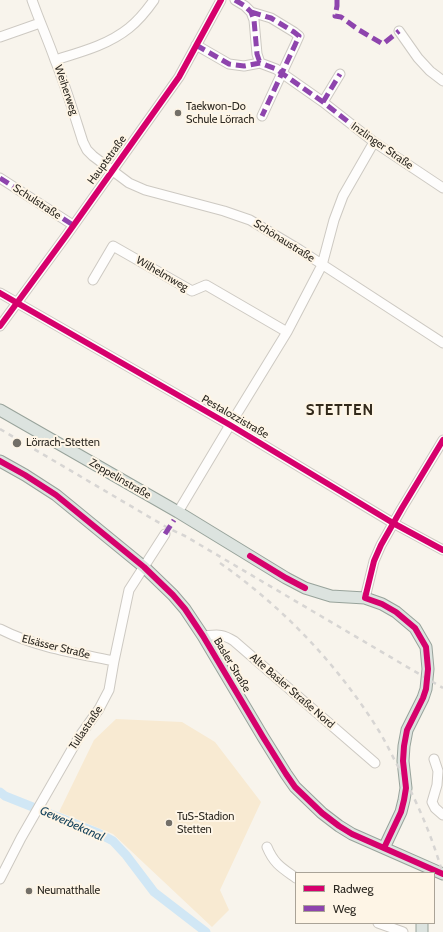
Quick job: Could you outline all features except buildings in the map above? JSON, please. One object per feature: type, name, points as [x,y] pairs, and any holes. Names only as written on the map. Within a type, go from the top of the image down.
[{"type":"main road","name":"Zeppelinstraße","points":[[0,410],[178,512],[305,588],[331,596],[366,598],[382,604],[396,612],[416,628],[426,647],[428,669],[426,689],[408,730],[404,746],[403,761],[406,788],[404,800],[384,848]]},
{"type":"main road","name":"Basler Straße","points":[[0,461],[56,495],[144,567],[173,595],[185,609],[203,636],[263,737],[295,787],[318,809],[339,826],[424,870]]},
{"type":"street","name":"Weiherweg","points":[[32,0],[56,60],[83,142],[87,150],[112,171]]},
{"type":"street","points":[[56,60],[79,53],[114,39],[130,28],[144,14],[154,0]]},
{"type":"street","name":"Hauptstraße","points":[[0,326],[179,77],[220,0]]},
{"type":"street","points":[[235,0],[252,12],[271,18],[299,36],[262,116]]},
{"type":"street","points":[[252,12],[257,54],[260,64]]},
{"type":"street","points":[[0,37],[40,23]]},
{"type":"street","points":[[398,31],[418,58],[443,80]]},
{"type":"street","name":"Inzlinger Straße","points":[[196,45],[229,64],[244,66],[260,64],[276,69],[323,102],[374,142],[443,188]]},
{"type":"street","points":[[323,102],[340,74]]},
{"type":"street","points":[[178,512],[287,332],[322,265],[334,220],[343,196],[374,142]]},
{"type":"street","name":"Schönaustraße","points":[[112,171],[128,183],[145,190],[224,211],[250,220],[300,250],[443,343]]},
{"type":"street","name":"Schulstraße","points":[[0,178],[73,225]]},
{"type":"street","name":"Wilhelmweg","points":[[92,280],[113,246],[192,291],[206,285],[287,332]]},
{"type":"street","name":"Pestalozzistraße","points":[[0,293],[230,425],[443,550]]},
{"type":"street","points":[[366,598],[374,561],[381,545],[393,522],[443,440]]},
{"type":"street","name":"Tullastraße","points":[[0,879],[34,815],[79,737],[100,709],[109,690],[129,590],[165,534]]},
{"type":"street","name":"Elsässer Straße","points":[[0,629],[11,635],[36,644],[114,661]]},
{"type":"street","name":"Alte Basler Straße Nord","points":[[203,636],[220,634],[234,641],[375,763]]},
{"type":"street","points":[[434,759],[438,771],[437,786],[432,802],[435,808],[443,815]]},
{"type":"street","points":[[267,847],[277,865],[295,877]]},
{"type":"street","points":[[381,924],[403,932]]},
{"type":"shaded area","name":"TuS-Stadion Stetten","points":[[116,719],[182,722],[215,742],[261,802],[220,890],[229,910],[212,927],[113,834],[59,812],[94,740]]},
{"type":"waterway","name":"Gewerbekanal","points":[[0,792],[5,796],[98,833],[113,841],[126,855],[154,892],[206,932]]},
{"type":"railway","points":[[0,429],[443,688]]},
{"type":"railway","points":[[220,563],[244,580],[288,619],[328,661],[346,683],[379,731],[416,802],[434,845],[443,875]]},
{"type":"marked path","points":[[235,0],[251,12],[254,20],[257,54],[260,63]]},
{"type":"marked path","points":[[337,0],[335,16],[341,17],[359,30],[383,44],[399,31]]},
{"type":"marked path","points":[[251,12],[271,18],[299,36],[262,116]]},
{"type":"marked path","points":[[196,45],[229,64],[244,66],[260,63],[276,69],[323,102],[374,142]]},
{"type":"marked path","points":[[323,102],[340,74]]},
{"type":"marked path","points":[[0,178],[73,225]]},
{"type":"marked path","points":[[165,534],[174,520]]},
{"type":"cycle path","points":[[0,326],[179,77],[221,0]]},
{"type":"cycle path","points":[[0,293],[230,425],[393,523],[443,550]]},
{"type":"cycle path","points":[[384,848],[401,812],[404,800],[406,788],[403,761],[404,746],[407,730],[426,689],[428,669],[426,647],[415,628],[396,612],[382,604],[365,598],[374,561],[381,545],[443,440]]},
{"type":"cycle path","points":[[0,461],[56,495],[144,567],[173,595],[185,609],[203,636],[286,774],[295,787],[322,813],[352,834],[443,874]]},
{"type":"cycle path","points":[[250,556],[305,588]]},
{"type":"place","name":"Taekwon-Do Schule Lörrach","points":[[178,113]]},
{"type":"place","name":"Lörrach-Stetten","points":[[17,443]]},
{"type":"place","name":"TuS-Stadion Stetten","points":[[169,823]]},
{"type":"place","name":"Neumatthalle","points":[[29,891]]},
{"type":"district","name":"STETTEN","points":[[340,411]]}]
